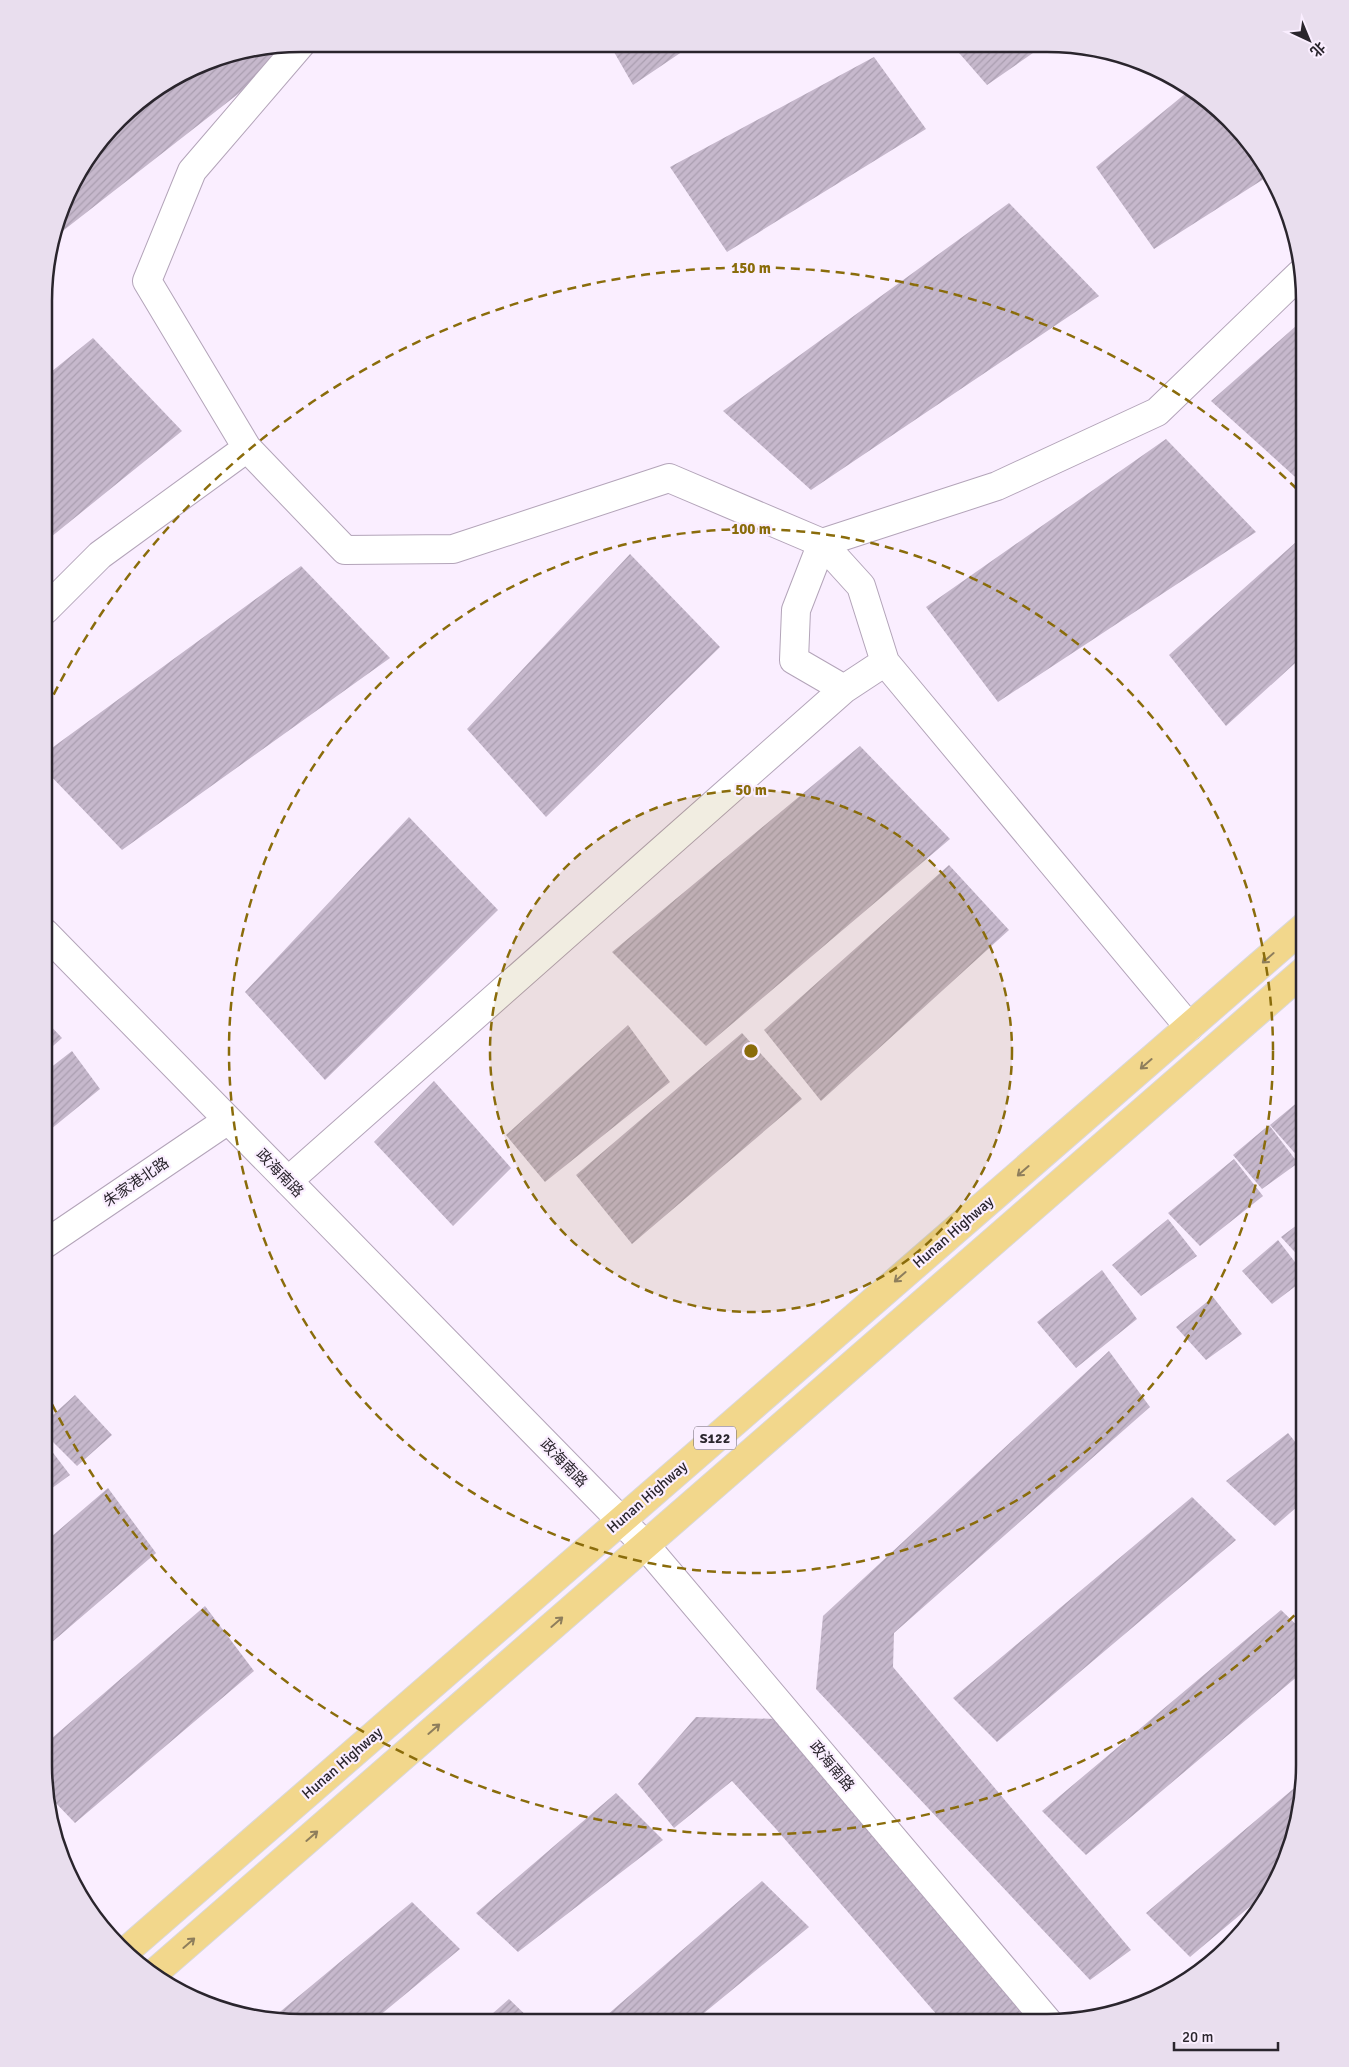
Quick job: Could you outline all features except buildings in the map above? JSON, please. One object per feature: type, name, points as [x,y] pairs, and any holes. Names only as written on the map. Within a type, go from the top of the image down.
[{"type":"main road","name":"Hunan Highway","points":[[131,1948],[1296,934]]},
{"type":"main road","name":"S122","points":[[158,1969],[1296,978]]},
{"type":"street","points":[[294,52],[192,170],[147,281],[247,448],[345,550],[453,549],[669,478],[822,543],[861,586],[886,662],[1189,1027]]},
{"type":"street","points":[[822,543],[997,486],[1157,412],[1295,279]]},
{"type":"street","points":[[52,603],[100,555],[247,448]]},
{"type":"street","points":[[822,543],[796,610],[794,660],[844,689]]},
{"type":"street","points":[[288,1181],[844,689],[886,662]]},
{"type":"street","name":"政海南路","points":[[52,940],[645,1545],[1041,2014]]},
{"type":"street","name":"朱家港北路","points":[[52,1239],[228,1120]]}]
